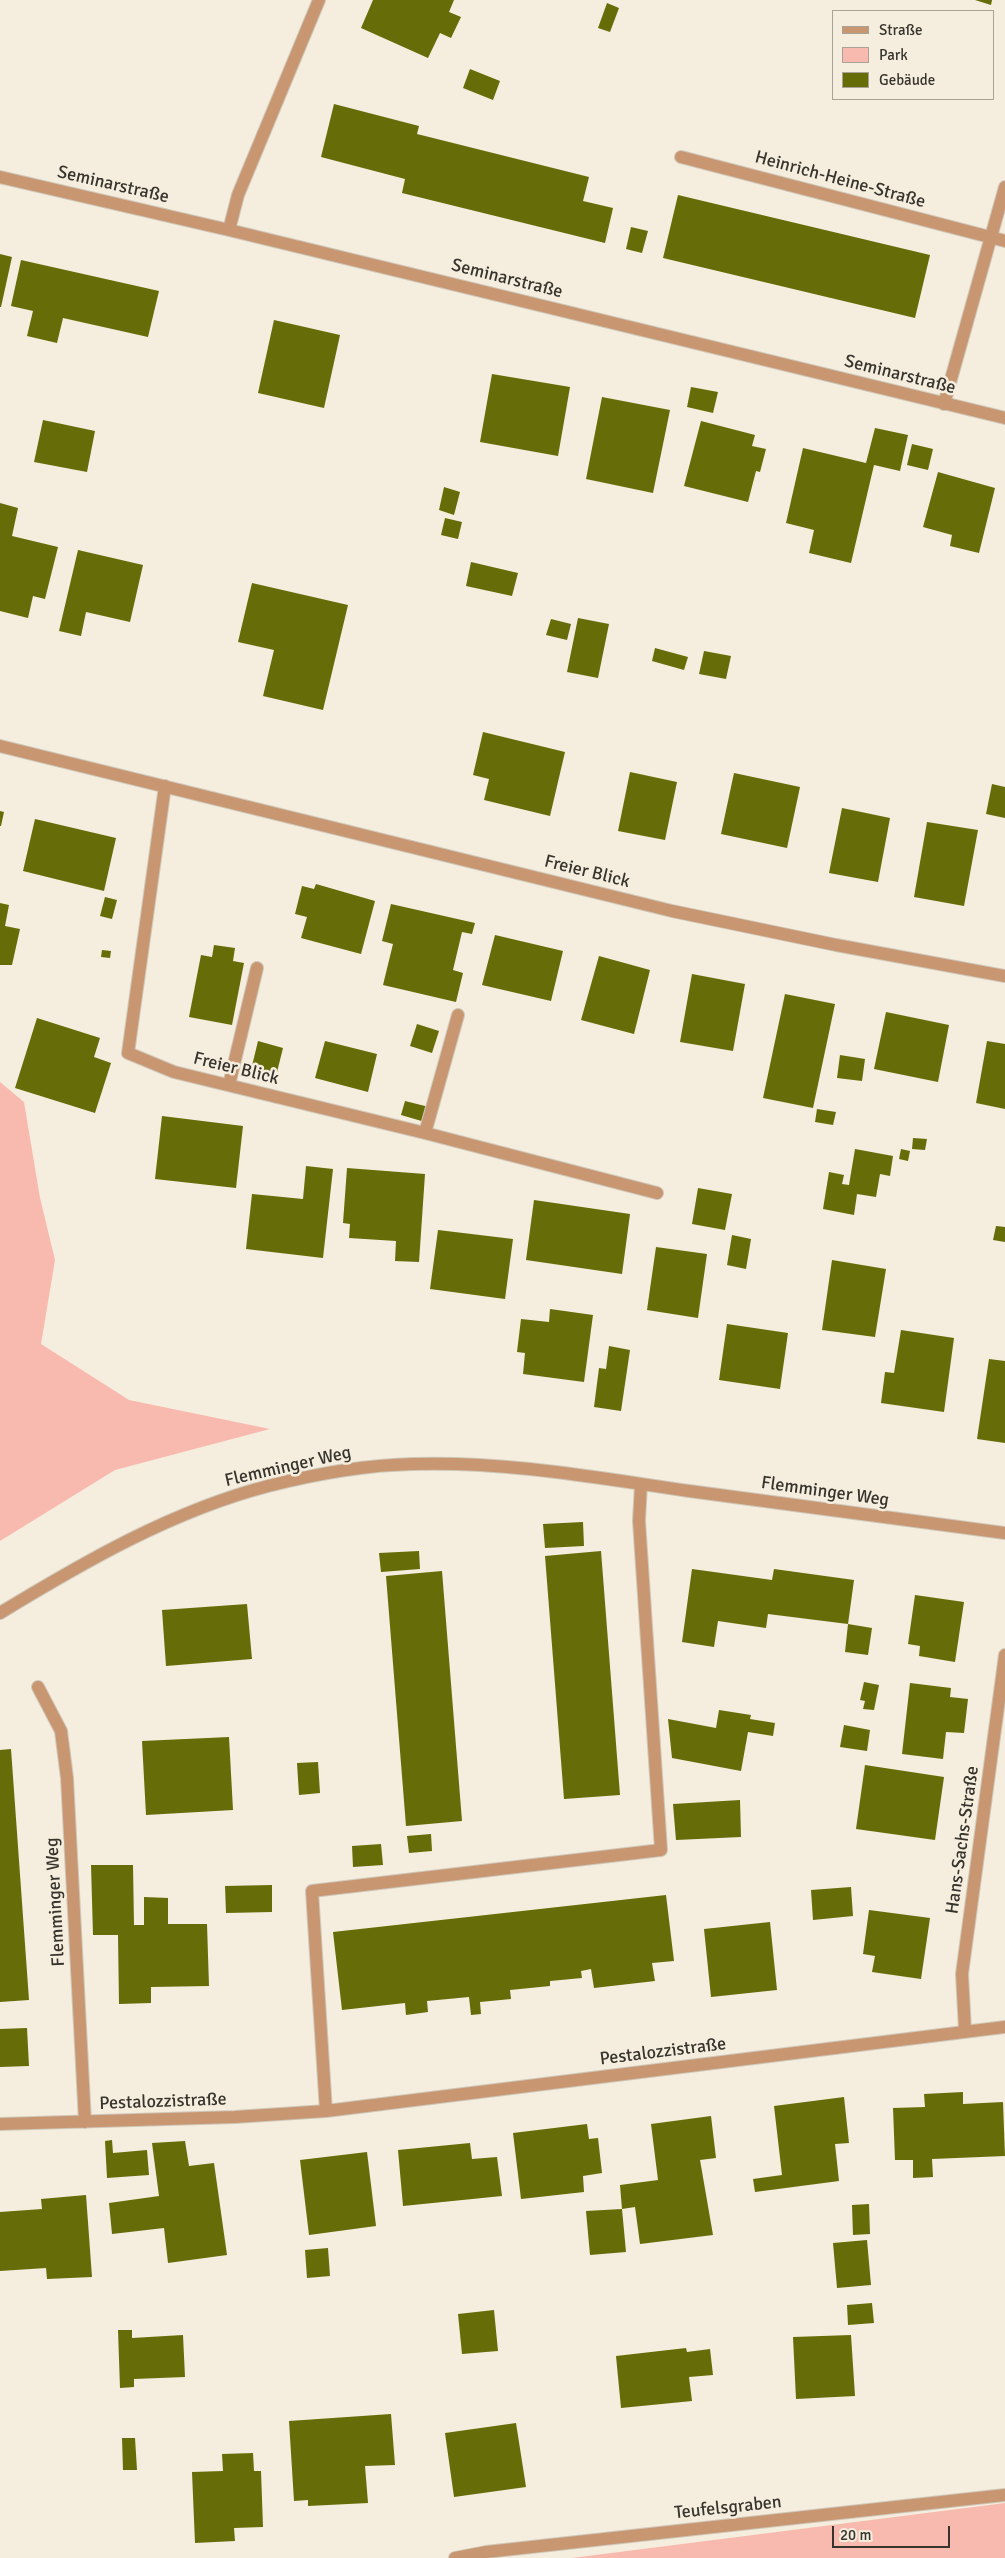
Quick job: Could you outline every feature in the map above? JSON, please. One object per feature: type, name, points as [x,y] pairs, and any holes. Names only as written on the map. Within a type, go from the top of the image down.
[{"type":"street","points":[[229,230],[238,195],[319,0]]},
{"type":"street","name":"Heinrich-Heine-Straße","points":[[681,157],[1005,241]]},
{"type":"street","name":"Seminarstraße","points":[[0,177],[229,230],[1005,418]]},
{"type":"street","points":[[944,404],[1005,187]]},
{"type":"street","name":"Freier Blick","points":[[0,746],[672,911],[836,945],[1005,976]]},
{"type":"street","name":"Freier Blick","points":[[165,786],[128,1053],[174,1072],[426,1133],[657,1194]]},
{"type":"street","points":[[229,1085],[257,968]]},
{"type":"street","points":[[426,1133],[458,1015]]},
{"type":"street","name":"Flemminger Weg","points":[[0,1613],[110,1550],[167,1521],[222,1500],[309,1476],[396,1465],[458,1464],[512,1468],[1005,1534]]},
{"type":"street","points":[[326,2111],[312,1891],[661,1850],[639,1521],[641,1484]]},
{"type":"street","name":"Hans-Sachs-Straße","points":[[965,2030],[962,1974],[1005,1655]]},
{"type":"street","name":"Flemminger Weg","points":[[38,1688],[61,1730],[67,1778],[84,2122]]},
{"type":"street","name":"Pestalozzistraße","points":[[0,2124],[235,2117],[326,2111],[965,2030],[1005,2027]]},
{"type":"street","name":"Teufelsgraben","points":[[455,2558],[486,2552],[1005,2495]]},
{"type":"green space","points":[[0,1082],[24,1102],[40,1198],[55,1260],[41,1344],[129,1400],[270,1429],[115,1470],[0,1541]]},
{"type":"green space","points":[[1005,2503],[1005,2558],[572,2558]]},
{"type":"building","points":[[373,0],[454,0],[449,12],[461,17],[451,38],[440,33],[428,58],[361,28]]},
{"type":"building","points":[[975,0],[992,0],[991,5]]},
{"type":"building","points":[[607,3],[619,8],[610,32],[598,28]]},
{"type":"building","points":[[470,69],[500,81],[493,100],[463,88]]},
{"type":"building","points":[[334,104],[419,126],[417,134],[589,177],[583,201],[613,208],[605,243],[402,193],[405,179],[321,157]]},
{"type":"building","points":[[678,195],[930,255],[915,318],[663,258]]},
{"type":"building","points":[[631,227],[648,231],[642,253],[626,249]]},
{"type":"building","points":[[0,254],[12,257],[1,307],[0,307]]},
{"type":"building","points":[[21,260],[159,291],[148,337],[63,318],[57,343],[27,336],[33,311],[11,306]]},
{"type":"building","points":[[274,320],[340,335],[324,408],[258,393]]},
{"type":"building","points":[[492,374],[570,387],[558,456],[480,442]]},
{"type":"building","points":[[691,387],[718,392],[713,413],[687,407]]},
{"type":"building","points":[[602,397],[670,410],[653,493],[586,479]]},
{"type":"building","points":[[43,420],[95,431],[87,472],[34,462]]},
{"type":"building","points":[[701,421],[755,435],[752,446],[766,449],[760,472],[756,471],[748,502],[684,486]]},
{"type":"building","points":[[875,428],[908,435],[900,471],[874,465],[851,563],[809,553],[814,530],[786,523],[803,448],[866,463]]},
{"type":"building","points":[[912,444],[933,449],[928,470],[907,465]]},
{"type":"building","points":[[938,472],[995,488],[979,553],[950,546],[952,535],[923,527]]},
{"type":"building","points":[[444,487],[460,492],[454,515],[439,510]]},
{"type":"building","points":[[0,503],[18,508],[12,536],[58,547],[45,599],[33,596],[28,618],[0,611]]},
{"type":"building","points":[[445,518],[462,522],[458,539],[441,535]]},
{"type":"building","points":[[78,550],[143,565],[130,622],[86,612],[81,636],[59,631]]},
{"type":"building","points":[[471,562],[518,573],[512,596],[466,586]]},
{"type":"building","points":[[252,583],[348,605],[323,710],[263,696],[274,650],[238,642]]},
{"type":"building","points":[[578,618],[609,624],[598,678],[567,672]]},
{"type":"building","points":[[551,619],[571,624],[567,640],[546,635]]},
{"type":"building","points":[[655,648],[688,657],[684,670],[652,661]]},
{"type":"building","points":[[704,651],[731,656],[726,679],[699,674]]},
{"type":"building","points":[[483,732],[565,752],[550,816],[484,800],[489,779],[473,775]]},
{"type":"building","points":[[630,772],[677,782],[665,840],[618,831]]},
{"type":"building","points":[[734,773],[800,787],[787,848],[721,834]]},
{"type":"building","points":[[992,784],[1005,787],[1005,818],[986,814]]},
{"type":"building","points":[[842,808],[890,818],[878,882],[829,873]]},
{"type":"building","points":[[0,811],[4,812],[1,826],[0,826]]},
{"type":"building","points":[[35,819],[116,838],[104,891],[23,871]]},
{"type":"building","points":[[927,822],[978,830],[964,906],[914,897]]},
{"type":"building","points":[[316,884],[375,901],[361,954],[301,938],[307,917],[295,914],[302,886],[314,889]]},
{"type":"building","points":[[105,897],[117,900],[112,919],[100,916]]},
{"type":"building","points":[[0,903],[9,905],[5,926],[20,929],[12,965],[0,965]]},
{"type":"building","points":[[391,904],[475,923],[472,934],[462,932],[453,970],[463,973],[456,1002],[383,985],[393,944],[382,941]]},
{"type":"building","points":[[495,935],[563,951],[551,1001],[482,985]]},
{"type":"building","points":[[214,945],[235,948],[233,961],[244,963],[232,1025],[189,1017],[201,955],[212,957]]},
{"type":"building","points":[[102,950],[111,951],[110,958],[101,957]]},
{"type":"building","points":[[599,956],[650,970],[634,1034],[581,1020]]},
{"type":"building","points":[[692,974],[745,984],[733,1051],[680,1042]]},
{"type":"building","points":[[785,994],[835,1004],[813,1108],[763,1098]]},
{"type":"building","points":[[886,1012],[949,1025],[938,1082],[874,1069]]},
{"type":"building","points":[[37,1018],[100,1038],[94,1057],[111,1063],[95,1113],[15,1088]]},
{"type":"building","points":[[417,1024],[439,1031],[432,1053],[410,1046]]},
{"type":"building","points":[[258,1041],[283,1048],[276,1076],[251,1070]]},
{"type":"building","points":[[325,1041],[377,1054],[368,1092],[315,1078]]},
{"type":"building","points":[[987,1041],[1005,1044],[1005,1109],[976,1103]]},
{"type":"building","points":[[840,1055],[865,1059],[862,1081],[837,1078]]},
{"type":"building","points":[[405,1101],[429,1107],[425,1122],[401,1115]]},
{"type":"building","points":[[817,1109],[836,1112],[833,1125],[815,1122]]},
{"type":"building","points":[[162,1116],[243,1126],[236,1188],[155,1179]]},
{"type":"building","points":[[913,1138],[927,1139],[925,1150],[912,1149]]},
{"type":"building","points":[[855,1149],[893,1156],[890,1176],[880,1174],[876,1197],[857,1194],[854,1215],[823,1209],[829,1172],[844,1175],[842,1184],[849,1185]]},
{"type":"building","points":[[901,1149],[910,1151],[908,1161],[899,1159]]},
{"type":"building","points":[[306,1166],[333,1169],[323,1258],[246,1249],[252,1194],[303,1199]]},
{"type":"building","points":[[347,1168],[425,1174],[419,1262],[395,1261],[396,1241],[349,1238],[350,1224],[343,1223]]},
{"type":"building","points":[[698,1188],[732,1194],[725,1230],[692,1224]]},
{"type":"building","points":[[534,1200],[630,1214],[622,1274],[526,1260]]},
{"type":"building","points":[[996,1226],[1005,1227],[1005,1242],[993,1240]]},
{"type":"building","points":[[438,1230],[513,1239],[505,1299],[430,1289]]},
{"type":"building","points":[[732,1235],[751,1239],[746,1269],[727,1265]]},
{"type":"building","points":[[656,1247],[707,1254],[698,1318],[647,1310]]},
{"type":"building","points":[[832,1260],[886,1269],[875,1337],[822,1330]]},
{"type":"building","points":[[550,1309],[593,1315],[584,1382],[523,1374],[525,1353],[517,1352],[521,1319],[549,1322]]},
{"type":"building","points":[[727,1324],[788,1333],[780,1389],[719,1380]]},
{"type":"building","points":[[901,1330],[954,1338],[944,1412],[881,1403],[885,1372],[894,1373]]},
{"type":"building","points":[[609,1346],[630,1350],[621,1411],[594,1407],[599,1368],[606,1369]]},
{"type":"building","points":[[989,1359],[1005,1361],[1005,1443],[977,1439]]},
{"type":"building","points":[[583,1522],[584,1546],[545,1548],[543,1524]]},
{"type":"building","points":[[419,1551],[420,1569],[381,1572],[379,1553]]},
{"type":"building","points":[[601,1551],[620,1795],[564,1799],[545,1556]]},
{"type":"building","points":[[692,1569],[772,1580],[774,1569],[854,1580],[848,1624],[768,1614],[766,1628],[718,1621],[714,1647],[682,1642]]},
{"type":"building","points":[[442,1571],[462,1821],[406,1826],[386,1576]]},
{"type":"building","points":[[915,1595],[964,1602],[955,1662],[919,1656],[920,1646],[908,1644]]},
{"type":"building","points":[[247,1604],[252,1659],[166,1666],[162,1610]]},
{"type":"building","points":[[848,1624],[872,1628],[868,1655],[845,1652]]},
{"type":"building","points":[[864,1682],[879,1685],[874,1710],[863,1709],[865,1701],[860,1700]]},
{"type":"building","points":[[910,1683],[951,1688],[950,1697],[968,1699],[964,1733],[946,1732],[943,1759],[902,1754]]},
{"type":"building","points":[[719,1710],[751,1715],[750,1719],[775,1723],[773,1736],[748,1732],[741,1771],[672,1758],[668,1719],[716,1728]]},
{"type":"building","points":[[844,1725],[870,1730],[867,1751],[840,1747]]},
{"type":"building","points":[[229,1737],[233,1810],[146,1815],[142,1741]]},
{"type":"building","points":[[11,1749],[29,2000],[0,2002],[0,1750]]},
{"type":"building","points":[[318,1762],[320,1793],[299,1795],[297,1763]]},
{"type":"building","points":[[865,1765],[944,1777],[935,1840],[856,1829]]},
{"type":"building","points":[[740,1800],[741,1837],[676,1840],[673,1804]]},
{"type":"building","points":[[431,1834],[432,1851],[409,1853],[407,1836]]},
{"type":"building","points":[[381,1844],[383,1865],[353,1867],[352,1846]]},
{"type":"building","points":[[91,1865],[133,1865],[134,1925],[144,1925],[144,1897],[168,1898],[168,1924],[207,1924],[209,1986],[151,1987],[151,2003],[119,2004],[118,1935],[93,1935]]},
{"type":"building","points":[[272,1885],[272,1912],[226,1913],[225,1886]]},
{"type":"building","points":[[851,1887],[853,1916],[813,1920],[811,1890]]},
{"type":"building","points":[[666,1895],[674,1961],[652,1963],[655,1981],[594,1988],[591,1969],[581,1971],[582,1978],[550,1981],[550,1986],[510,1990],[511,1999],[480,2002],[481,2014],[471,2015],[469,1997],[427,2001],[428,2012],[406,2015],[405,2003],[342,2010],[333,1932]]},
{"type":"building","points":[[869,1910],[930,1918],[921,1979],[872,1972],[875,1956],[863,1954]]},
{"type":"building","points":[[770,1922],[777,1990],[711,1997],[704,1929]]},
{"type":"building","points":[[27,2028],[29,2066],[0,2067],[0,2029]]},
{"type":"building","points":[[963,2092],[963,2104],[1003,2102],[1005,2156],[932,2159],[933,2177],[913,2178],[913,2160],[895,2160],[893,2108],[925,2107],[924,2094]]},
{"type":"building","points":[[844,2097],[849,2143],[835,2144],[839,2181],[755,2192],[753,2179],[782,2175],[774,2106]]},
{"type":"building","points":[[711,2116],[716,2158],[700,2160],[713,2235],[640,2244],[635,2207],[622,2209],[620,2185],[658,2180],[651,2124]]},
{"type":"building","points":[[587,2124],[589,2139],[598,2138],[602,2173],[583,2176],[584,2192],[521,2199],[513,2133]]},
{"type":"building","points":[[112,2140],[113,2153],[147,2150],[149,2175],[107,2178],[105,2141]]},
{"type":"building","points":[[185,2141],[189,2166],[214,2163],[227,2255],[168,2263],[164,2228],[112,2234],[109,2203],[159,2196],[152,2143]]},
{"type":"building","points":[[470,2143],[472,2159],[497,2157],[502,2196],[403,2206],[398,2150]]},
{"type":"building","points":[[367,2152],[376,2226],[309,2235],[300,2160]]},
{"type":"building","points":[[86,2195],[92,2277],[47,2279],[46,2268],[0,2271],[0,2212],[42,2209],[41,2199]]},
{"type":"building","points":[[869,2204],[870,2234],[853,2235],[852,2205]]},
{"type":"building","points":[[622,2209],[626,2252],[590,2255],[586,2211]]},
{"type":"building","points":[[867,2240],[871,2285],[837,2288],[833,2243]]},
{"type":"building","points":[[328,2248],[330,2276],[307,2278],[305,2250]]},
{"type":"building","points":[[872,2303],[874,2323],[848,2325],[847,2305]]},
{"type":"building","points":[[494,2310],[498,2351],[462,2354],[458,2314]]},
{"type":"building","points":[[118,2330],[132,2330],[132,2338],[183,2335],[185,2377],[134,2379],[134,2387],[120,2388]]},
{"type":"building","points":[[851,2335],[855,2396],[796,2399],[793,2337]]},
{"type":"building","points":[[686,2348],[687,2352],[710,2349],[713,2375],[689,2377],[692,2401],[621,2408],[616,2356]]},
{"type":"building","points":[[391,2414],[395,2465],[365,2466],[368,2503],[308,2506],[308,2500],[294,2501],[289,2421]]},
{"type":"building","points":[[516,2423],[526,2487],[454,2497],[445,2433]]},
{"type":"building","points":[[122,2438],[135,2438],[137,2470],[123,2470]]},
{"type":"building","points":[[253,2453],[254,2471],[261,2471],[263,2527],[234,2528],[235,2541],[195,2543],[192,2472],[223,2471],[222,2454]]}]
